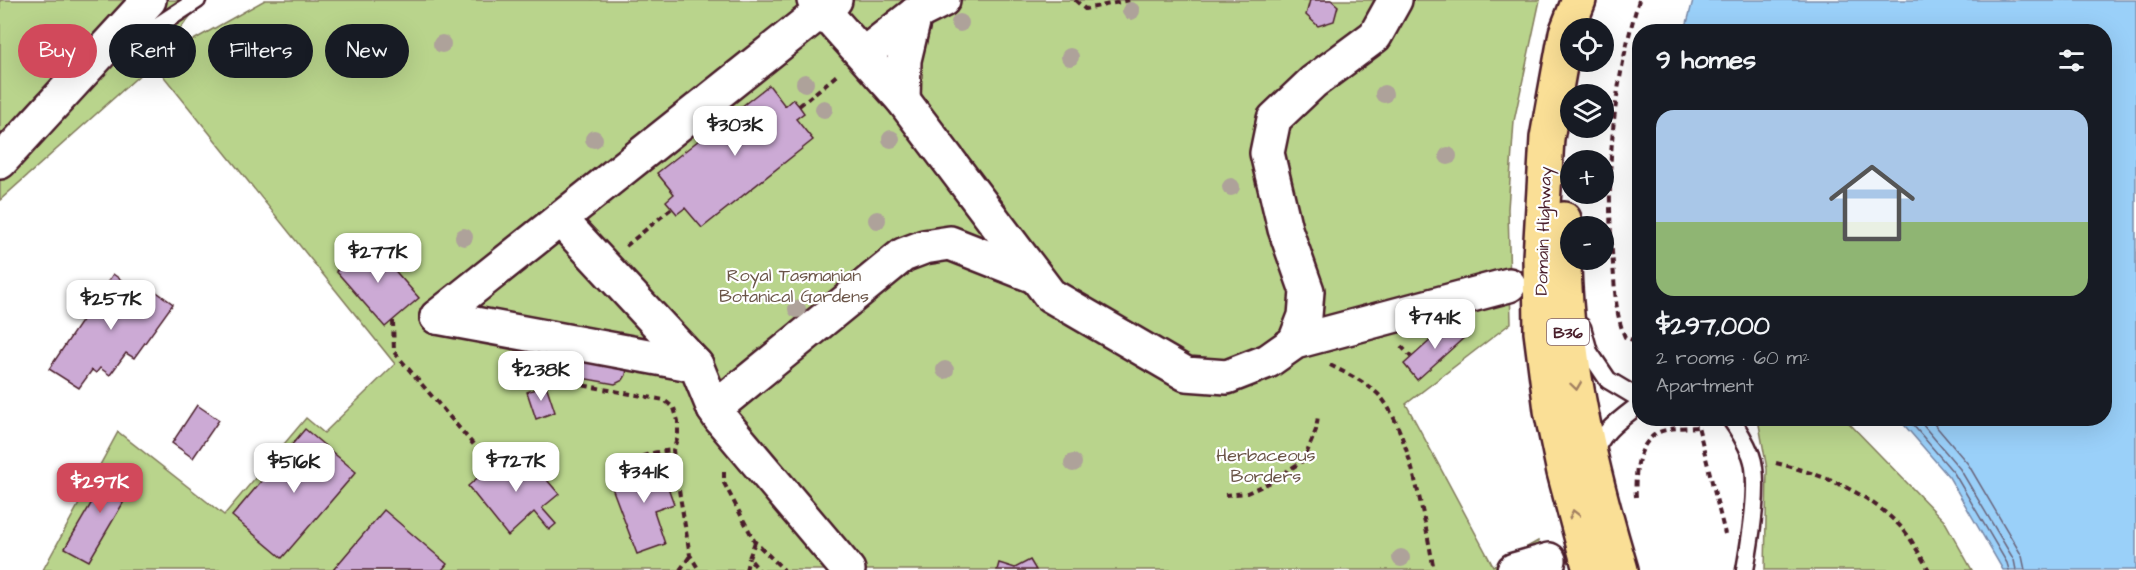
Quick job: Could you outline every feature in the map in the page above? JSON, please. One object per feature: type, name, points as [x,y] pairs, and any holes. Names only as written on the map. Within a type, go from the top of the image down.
[{"type":"main road","name":"Domain Highway","points":[[1579,0],[1566,33],[1547,138],[1540,257],[1541,332],[1551,410],[1564,472],[1590,570]]},
{"type":"main road","points":[[1588,18],[1591,0]]},
{"type":"main road","name":"Domain Highway","points":[[1564,216],[1567,138]]},
{"type":"main road","name":"Domain Highway","points":[[1564,270],[1568,330],[1579,403],[1592,464],[1622,570]]},
{"type":"street","points":[[97,57],[149,0]]},
{"type":"street","points":[[1288,347],[1305,316],[1307,291],[1285,229],[1267,153],[1275,119],[1312,82],[1375,36],[1395,0]]},
{"type":"street","points":[[696,365],[437,317],[823,3],[903,100],[1050,295],[1186,374],[1227,376],[1268,361],[1288,347],[1509,285]]},
{"type":"street","points":[[864,54],[929,7]]},
{"type":"street","points":[[903,100],[904,60],[929,7]]},
{"type":"street","points":[[0,162],[78,78]]},
{"type":"street","points":[[560,219],[696,365],[717,413],[848,570]]},
{"type":"street","points":[[717,413],[903,255],[924,247],[950,243],[1034,276]]},
{"type":"street","points":[[1514,570],[1550,560]]},
{"type":"lane","points":[[97,64],[197,0]]},
{"type":"lane","points":[[1566,270],[1588,352],[1608,380],[1632,396]]},
{"type":"lane","points":[[1592,464],[1596,446],[1612,426],[1632,409]]},
{"type":"lane","points":[[1735,426],[1752,456],[1755,491],[1745,570]]},
{"type":"path","points":[[1075,0],[1085,9],[1130,0]]},
{"type":"path","points":[[1633,24],[1639,0]]},
{"type":"path","points":[[1632,27],[1620,74],[1614,117],[1609,218],[1621,326],[1625,337],[1632,340]]},
{"type":"path","points":[[799,106],[864,54]]},
{"type":"path","points":[[603,265],[672,208]]},
{"type":"path","points":[[393,321],[394,352],[485,458]]},
{"type":"path","points":[[548,339],[543,378],[664,400],[674,408],[678,421],[678,437],[673,450],[690,555],[699,570]]},
{"type":"path","points":[[1288,347],[1360,380],[1380,396],[1399,430],[1413,473],[1434,570]]},
{"type":"path","points":[[717,413],[724,483],[755,542],[784,570]]},
{"type":"path","points":[[1225,495],[1247,493],[1269,483],[1304,460],[1316,430],[1318,416]]},
{"type":"path","points":[[1698,426],[1726,539]]},
{"type":"path","points":[[625,480],[628,464],[637,457],[673,450]]},
{"type":"path","points":[[1752,456],[1814,473],[1859,493],[1902,528],[1929,570]]},
{"type":"path","points":[[746,570],[755,542]]},
{"type":"path","points":[[680,570],[690,555]]},
{"type":"path","points":[[750,558],[759,570]]},
{"type":"green space","name":"Royal Tasmanian Botanical Gardens","points":[[0,0],[203,0],[184,24],[109,24],[109,78],[136,78],[0,200]]},
{"type":"green space","name":"Royal Tasmanian Botanical Gardens","points":[[265,0],[1540,0],[1514,121],[1508,209],[1511,323],[1406,404],[1493,566],[1538,541],[1545,570],[43,570],[118,432],[224,515],[306,418],[324,433],[395,364],[165,78],[196,78],[196,39],[208,32],[208,78],[313,78],[313,24],[222,24]]},
{"type":"green space","points":[[1759,426],[1852,426],[1945,522],[1972,570],[1765,570],[1767,469]]},
{"type":"water","points":[[1693,0],[2136,0],[2136,570],[2003,570],[1949,477],[1905,426],[2112,426],[2112,24],[1687,24]]},
{"type":"building","points":[[1310,0],[1331,0],[1338,6],[1334,21],[1318,26],[1306,15]]},
{"type":"building","points":[[769,85],[785,106],[793,99],[799,106],[804,113],[796,119],[813,140],[702,228],[685,208],[677,214],[666,201],[674,194],[657,173]]},
{"type":"building","points":[[370,242],[419,298],[385,327],[336,271]]},
{"type":"building","points":[[113,274],[141,294],[147,285],[173,304],[134,358],[126,353],[110,375],[100,368],[96,373],[92,370],[79,388],[49,369]]},
{"type":"building","points":[[1453,320],[1466,336],[1417,380],[1404,364]]},
{"type":"building","points":[[557,348],[627,367],[626,375],[623,380],[615,384],[553,373]]},
{"type":"building","points":[[546,385],[555,412],[536,419],[527,392]]},
{"type":"building","points":[[197,405],[219,420],[193,458],[172,443]]},
{"type":"building","points":[[305,429],[356,472],[282,558],[232,516]]},
{"type":"building","points":[[521,449],[533,463],[542,464],[548,470],[547,480],[559,494],[542,508],[556,524],[549,530],[534,512],[508,536],[468,486],[482,474],[489,478]]},
{"type":"building","points":[[657,457],[674,504],[654,511],[665,544],[637,554],[611,485],[637,475],[633,465]]},
{"type":"building","points":[[112,468],[136,481],[89,561],[65,548]]},
{"type":"building","points":[[384,510],[447,564],[442,570],[333,570]]},
{"type":"building","points":[[1030,560],[1036,570],[997,570],[999,563],[1015,568]]},
{"type":"park label","name":"Herbaceous Borders","points":[[1266,465]]}]
